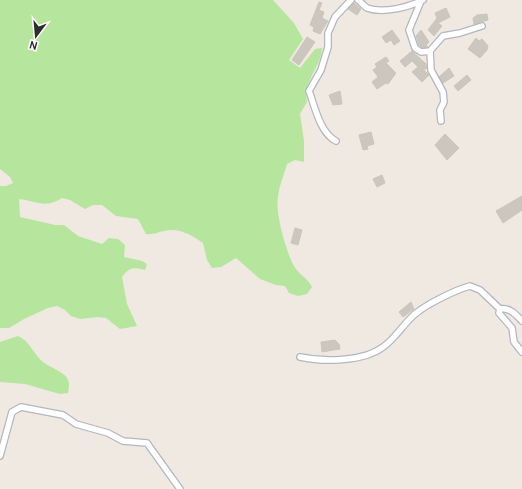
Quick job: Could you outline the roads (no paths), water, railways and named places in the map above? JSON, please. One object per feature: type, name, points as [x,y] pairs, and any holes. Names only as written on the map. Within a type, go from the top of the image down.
[{"type":"street","points":[[336,141],[329,137],[309,91],[321,70],[328,48],[328,33],[335,18],[351,0]]},
{"type":"street","points":[[358,0],[367,8],[383,9],[408,6],[422,1]]},
{"type":"street","points":[[422,1],[409,30],[415,48],[421,52],[430,51],[443,36],[482,26]]},
{"type":"street","points":[[430,51],[431,70],[442,92],[444,102],[440,110],[441,121]]},
{"type":"street","points":[[300,357],[314,360],[332,360],[366,356],[383,347],[414,314],[470,286],[480,290],[500,309],[499,313],[512,328],[514,342],[522,352]]},
{"type":"street","points":[[500,309],[504,308],[512,312],[522,321]]},
{"type":"street","points":[[0,456],[12,412],[21,407],[29,408],[63,415],[76,424],[108,433],[123,441],[147,443],[180,489]]}]
